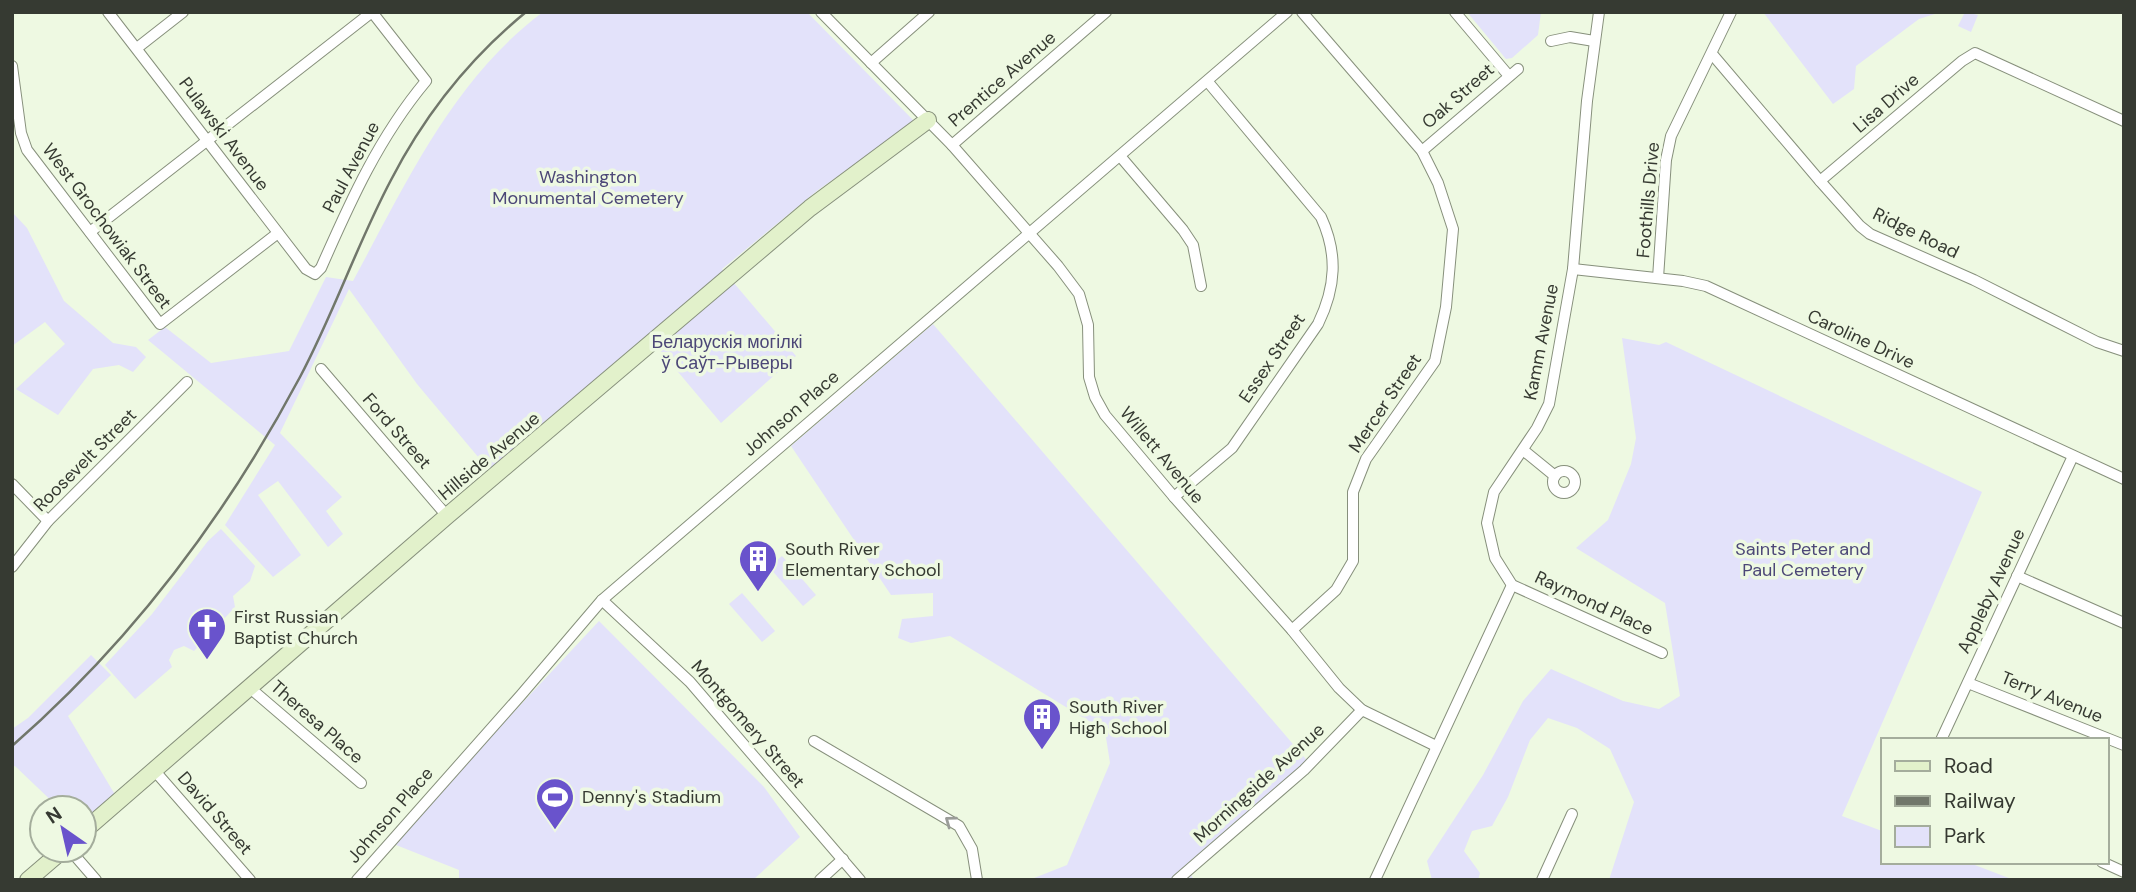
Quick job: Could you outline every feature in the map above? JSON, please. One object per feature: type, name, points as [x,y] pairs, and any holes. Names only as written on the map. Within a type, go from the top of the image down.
[{"type":"street","name":"Pulawski Avenue","points":[[108,12],[306,270],[315,274]]},
{"type":"street","points":[[136,48],[183,12]]},
{"type":"street","points":[[90,232],[372,12]]},
{"type":"street","name":"Paul Avenue","points":[[315,274],[321,268],[351,199],[382,142],[403,108],[426,81],[372,12]]},
{"type":"street","name":"Willett Avenue","points":[[821,12],[952,145],[1079,295],[1088,325],[1089,377],[1104,415],[1292,630],[1339,688],[1362,710],[1436,746]]},
{"type":"street","points":[[871,63],[929,12]]},
{"type":"street","name":"Prentice Avenue","points":[[952,145],[1106,12]]},
{"type":"street","name":"Johnson Place","points":[[357,880],[602,600],[1287,12]]},
{"type":"street","name":"Mercer Street","points":[[1292,630],[1336,590],[1353,561],[1353,492],[1366,459],[1435,361],[1446,307],[1453,229],[1438,183],[1422,151],[1302,12]]},
{"type":"street","name":"Oak Street","points":[[1422,151],[1514,72],[1455,12]]},
{"type":"street","name":"Kamm Avenue","points":[[1512,585],[1495,558],[1487,523],[1494,492],[1541,422],[1549,404],[1573,269],[1599,12]]},
{"type":"street","name":"Foothills Drive","points":[[1658,278],[1671,136],[1731,12]]},
{"type":"street","points":[[1551,41],[1570,37],[1594,41]]},
{"type":"street","name":"Lisa Drive","points":[[1820,181],[1962,61],[1975,53],[2124,121]]},
{"type":"street","name":"Ridge Road","points":[[1712,54],[1820,181],[1870,234],[1974,280],[2097,342],[2124,351]]},
{"type":"street","name":"West Grochowiak Street","points":[[12,66],[21,133],[27,150],[160,324],[278,233]]},
{"type":"street","name":"Essex Street","points":[[1174,497],[1232,448],[1318,324],[1324,311],[1334,255],[1321,217],[1208,82]]},
{"type":"street","name":"Hillside Avenue","points":[[98,819],[447,516],[810,208],[928,120]]},
{"type":"street","points":[[1120,156],[1184,230],[1193,245],[1201,286]]},
{"type":"street","name":"Caroline Drive","points":[[1573,269],[1706,286],[2124,479]]},
{"type":"street","name":"Ford Street","points":[[321,369],[447,516]]},
{"type":"street","name":"Roosevelt Street","points":[[12,567],[48,521],[187,383]]},
{"type":"street","points":[[1523,450],[1555,475]]},
{"type":"street","name":"Appleby Avenue","points":[[1942,738],[2073,456]]},
{"type":"street","points":[[12,484],[48,521]]},
{"type":"street","points":[[2017,576],[2124,623]]},
{"type":"street","points":[[1375,880],[1512,585]]},
{"type":"street","name":"Raymond Place","points":[[1512,585],[1662,653]]},
{"type":"street","name":"Montgomery Street","points":[[602,600],[690,682],[860,880]]},
{"type":"street","name":"Terry Avenue","points":[[1968,683],[2106,738]]},
{"type":"street","name":"Theresa Place","points":[[250,688],[361,783]]},
{"type":"street","name":"Morningside Avenue","points":[[1177,880],[1304,769],[1362,710]]},
{"type":"street","points":[[814,741],[959,826],[972,849],[977,880]]},
{"type":"street","name":"David Street","points":[[154,770],[250,880]]},
{"type":"street","points":[[1542,880],[1572,814]]},
{"type":"street","points":[[820,880],[843,859]]},
{"type":"street","points":[[28,880],[47,864]]},
{"type":"street","points":[[82,864],[96,880]]},
{"type":"street","points":[[2106,864],[2124,872]]},
{"type":"green space","name":"Washington Monumental Cemetery","points":[[543,12],[807,12],[915,122],[818,190],[722,269],[796,356],[721,423],[647,335],[489,470],[417,384],[349,289],[280,433],[342,497],[326,511],[343,534],[328,547],[278,481],[258,495],[301,555],[273,577],[225,525],[275,445],[148,340],[165,327],[211,363],[289,351],[326,277],[353,281],[412,171],[457,101],[511,39]]},
{"type":"green space","points":[[1467,12],[1541,12],[1538,35],[1512,58],[1506,59]]},
{"type":"green space","points":[[1763,12],[1941,12],[1919,19],[1856,66],[1854,89],[1833,104]]},
{"type":"green space","points":[[1965,12],[1978,15],[1971,32],[1958,26]]},
{"type":"green space","points":[[12,212],[27,228],[64,301],[113,343],[136,347],[146,357],[133,372],[119,365],[93,369],[58,415],[16,389],[65,344],[45,322],[12,346]]},
{"type":"green space","points":[[933,324],[1310,764],[1190,870],[1193,880],[1029,880],[1067,865],[1110,763],[1105,731],[950,636],[911,643],[898,638],[902,619],[933,616],[933,593],[891,595],[791,446]]},
{"type":"green space","name":"Saints Peter and Paul Cemetery","points":[[1622,338],[1659,345],[1666,342],[1982,492],[1842,816],[1881,831],[1881,864],[1972,864],[2014,880],[1609,880],[1634,802],[1610,749],[1577,728],[1548,718],[1530,740],[1508,797],[1492,826],[1472,831],[1464,851],[1480,873],[1478,880],[1432,880],[1427,861],[1483,775],[1523,701],[1551,669],[1623,701],[1659,709],[1680,696],[1665,603],[1576,548],[1608,520],[1631,464],[1636,438]]},
{"type":"green space","points":[[221,529],[255,566],[250,581],[233,596],[235,607],[194,651],[184,646],[174,650],[169,660],[172,667],[135,699],[105,665],[152,614],[208,541]]},
{"type":"green space","points":[[782,556],[816,595],[803,606],[769,567]]},
{"type":"green space","points":[[742,593],[775,631],[762,642],[729,604]]},
{"type":"green space","points":[[599,621],[764,787],[800,837],[753,880],[459,880],[459,870],[391,843]]},
{"type":"green space","points":[[91,655],[111,675],[68,716],[120,803],[98,820],[98,794],[44,794],[15,766],[12,767],[12,729],[28,718]]},
{"type":"railway","points":[[12,746],[97,664],[173,575],[208,527],[241,479],[300,377],[379,204],[418,133],[467,68],[526,12]]},
{"type":"place","name":"South River Elementary School","points":[[758,593]]},
{"type":"place","name":"First Russian Baptist Church","points":[[207,661]]},
{"type":"place","name":"South River High School","points":[[1042,751]]},
{"type":"place","name":"Denny's Stadium","points":[[555,831]]},
{"type":"park label","name":"Беларускія могілкі ў Саўт-Рыверы","points":[[727,352]]}]
